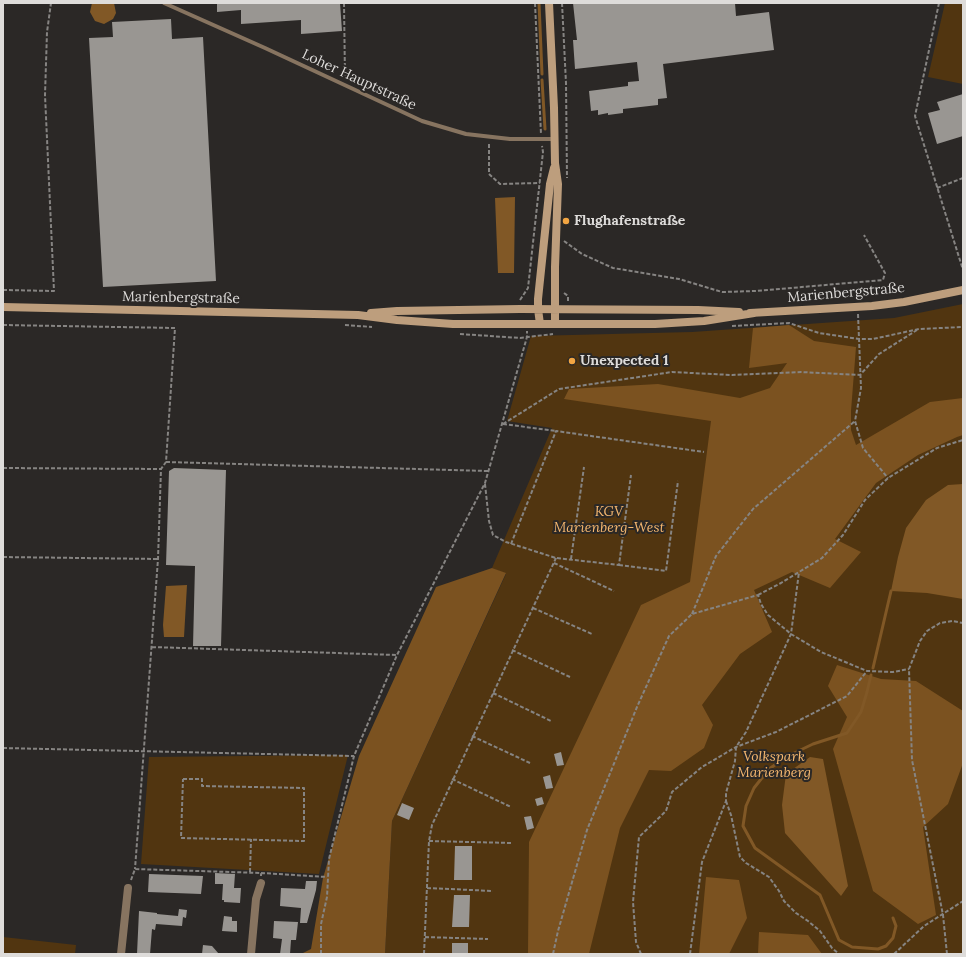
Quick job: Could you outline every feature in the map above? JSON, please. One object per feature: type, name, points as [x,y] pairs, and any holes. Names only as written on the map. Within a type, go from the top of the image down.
[{"type":"main road","points":[[549,3],[555,163],[558,184],[555,267],[555,324]]},
{"type":"main road","points":[[540,324],[538,309],[550,184],[555,163]]},
{"type":"main road","name":"Marienbergstraße","points":[[3,307],[358,314],[397,311],[538,309],[698,310],[754,313],[858,308],[963,290]]},
{"type":"main road","name":"Marienbergstraße","points":[[358,314],[397,320],[453,324],[628,324],[704,321],[754,313]]},
{"type":"street","points":[[250,954],[256,899],[261,883]]},
{"type":"street","points":[[121,954],[128,888]]},
{"type":"lane","name":"Loher Hauptstraße","points":[[164,3],[181,9],[422,121],[466,134],[510,139],[555,139]]},
{"type":"path","points":[[3,290],[54,292],[45,96],[47,32],[51,3]]},
{"type":"path","points":[[344,3],[345,85]]},
{"type":"path","points":[[519,301],[528,288],[543,152],[535,3]]},
{"type":"path","points":[[939,3],[915,116],[963,270]]},
{"type":"path","points":[[489,136],[488,174],[500,184],[540,182],[550,184]]},
{"type":"path","points":[[938,188],[963,178]]},
{"type":"path","points":[[557,235],[582,254],[613,268],[679,279],[722,292],[756,291],[883,280],[885,273],[864,235]]},
{"type":"path","points":[[858,308],[860,388],[855,421],[863,448],[888,478]]},
{"type":"path","points":[[726,327],[789,323],[819,333],[859,339],[873,339],[919,329],[963,326]]},
{"type":"path","points":[[340,324],[379,327]]},
{"type":"path","points":[[320,954],[321,924],[327,897],[329,859],[354,756],[397,655],[485,483],[527,336],[528,324]]},
{"type":"path","points":[[3,325],[175,328],[166,462],[161,469],[158,559],[135,869],[128,888]]},
{"type":"path","points":[[502,424],[559,388],[672,372],[732,375],[801,372],[860,375],[880,354],[919,329]]},
{"type":"path","points":[[457,333],[520,338],[554,334]]},
{"type":"path","points":[[553,954],[558,931],[587,830],[634,714],[669,636],[692,614],[716,556],[753,509],[855,421]]},
{"type":"path","points":[[502,424],[704,452]]},
{"type":"path","points":[[511,544],[556,431]]},
{"type":"path","points":[[692,614],[758,595],[822,558],[843,535],[865,500],[888,478],[937,448],[963,440]]},
{"type":"path","points":[[166,462],[488,471]]},
{"type":"path","points":[[572,559],[584,467]]},
{"type":"path","points":[[3,468],[161,469]]},
{"type":"path","points":[[619,565],[631,475]]},
{"type":"path","points":[[485,483],[489,521],[493,535],[511,544],[556,558],[666,571],[678,481]]},
{"type":"path","points":[[3,557],[158,559]]},
{"type":"path","points":[[424,954],[429,840],[432,825],[452,779],[556,558]]},
{"type":"path","points":[[554,563],[614,591]]},
{"type":"path","points":[[799,572],[791,634],[746,732],[736,747],[735,761],[726,792],[726,801],[731,815],[740,857],[746,863],[769,877],[784,901],[796,913],[820,931],[832,948],[839,954]]},
{"type":"path","points":[[758,595],[761,604],[768,615],[791,634],[821,652],[867,671],[893,672],[909,669]]},
{"type":"path","points":[[533,608],[592,634]]},
{"type":"path","points":[[947,954],[943,915],[912,760],[909,669],[920,641],[927,631],[940,623],[952,621],[963,623]]},
{"type":"path","points":[[152,648],[397,655]]},
{"type":"path","points":[[512,650],[570,677]]},
{"type":"path","points":[[641,954],[636,942],[632,902],[639,837],[666,811],[672,792],[702,766],[736,747],[776,732],[847,696],[867,671]]},
{"type":"path","points":[[493,693],[551,721]]},
{"type":"path","points":[[472,736],[530,763]]},
{"type":"path","points":[[3,748],[354,756]]},
{"type":"path","points":[[183,779],[202,779],[202,786],[304,788],[304,840],[251,839],[181,838],[183,779]]},
{"type":"path","points":[[452,779],[511,807]]},
{"type":"path","points":[[690,954],[702,862],[726,801]]},
{"type":"path","points":[[250,872],[251,839]]},
{"type":"path","points":[[429,840],[511,843]]},
{"type":"path","points":[[135,869],[261,872],[327,877]]},
{"type":"path","points":[[261,872],[261,883]]},
{"type":"path","points":[[428,888],[492,891]]},
{"type":"path","points":[[894,954],[924,926],[963,901]]},
{"type":"path","points":[[425,937],[488,939]]},
{"type":"green space","points":[[945,3],[963,3],[963,84],[928,77]]},
{"type":"green space","name":"Volkspark Marienberg","points":[[963,304],[963,954],[385,954],[392,821],[506,574],[492,568],[552,428],[507,421],[531,336],[692,332],[894,318]]},
{"type":"green space","points":[[348,755],[319,874],[141,864],[149,757]]},
{"type":"green space","points":[[3,937],[76,945],[75,954],[3,954]]},
{"type":"shaded area","points":[[92,3],[114,3],[116,13],[113,19],[104,24],[95,21],[90,12]]},
{"type":"shaded area","points":[[515,197],[514,273],[498,273],[495,198]]},
{"type":"shaded area","points":[[789,325],[814,341],[856,347],[851,430],[856,445],[930,402],[963,398],[963,435],[918,455],[876,483],[835,539],[861,552],[830,588],[792,572],[754,590],[772,632],[740,654],[702,705],[713,725],[704,748],[671,771],[649,770],[620,828],[589,954],[528,954],[529,842],[641,605],[690,582],[711,421],[564,399],[569,389],[658,384],[740,398],[770,388],[787,363],[749,368],[753,328]]},
{"type":"shaded area","points":[[963,484],[963,599],[927,593],[891,591],[906,528],[926,500],[948,485]]},
{"type":"shaded area","points":[[492,568],[506,573],[392,821],[385,954],[302,954],[311,949],[323,878],[359,756],[436,587]]},
{"type":"shaded area","points":[[187,585],[184,637],[164,637],[163,625],[166,586]]},
{"type":"shaded area","points":[[837,665],[881,679],[916,681],[963,711],[963,763],[948,804],[923,827],[936,915],[918,924],[873,891],[833,749],[847,717],[828,686]]},
{"type":"shaded area","points":[[810,757],[823,759],[848,886],[841,896],[785,833],[782,805],[786,774]]},
{"type":"shaded area","points":[[706,877],[739,880],[747,918],[729,954],[699,954]]},
{"type":"shaded area","points":[[759,932],[808,935],[822,954],[758,954]]},
{"type":"building","points":[[217,3],[340,3],[342,31],[301,34],[301,20],[241,24],[241,10],[217,12]]},
{"type":"building","points":[[573,3],[735,3],[736,16],[769,12],[774,50],[663,64],[667,98],[658,99],[658,105],[623,109],[623,113],[598,115],[598,110],[591,111],[589,91],[628,86],[628,82],[639,81],[637,62],[575,69],[573,40],[577,40]]},
{"type":"building","points":[[171,19],[172,39],[203,37],[216,281],[103,287],[89,38],[113,37],[112,22]]},
{"type":"building","points":[[963,94],[963,136],[937,144],[928,113],[940,110],[937,102]]},
{"type":"building","points":[[174,468],[226,470],[221,646],[193,646],[195,566],[166,565],[169,471]]},
{"type":"building","points":[[561,752],[564,765],[557,766],[554,754]]},
{"type":"building","points":[[550,775],[553,788],[546,789],[543,777]]},
{"type":"building","points":[[542,797],[544,804],[537,806],[535,799]]},
{"type":"building","points":[[402,803],[414,808],[409,820],[397,815]]},
{"type":"building","points":[[531,816],[534,828],[527,830],[524,817]]},
{"type":"building","points":[[455,846],[472,846],[472,880],[454,880]]},
{"type":"building","points":[[215,873],[235,874],[234,888],[241,888],[240,903],[224,902],[224,900],[222,900],[223,884],[215,884]]},
{"type":"building","points":[[149,874],[203,876],[201,894],[148,892]]},
{"type":"building","points":[[306,881],[317,881],[316,890],[307,923],[300,923],[301,908],[280,906],[281,888],[305,889]]},
{"type":"building","points":[[454,895],[470,895],[469,927],[452,927]]},
{"type":"building","points":[[179,909],[187,910],[186,918],[183,917],[182,926],[156,924],[155,930],[152,929],[150,954],[137,954],[139,911],[178,916]]},
{"type":"building","points":[[224,916],[232,917],[232,921],[237,921],[237,932],[222,931]]},
{"type":"building","points":[[274,921],[298,922],[296,940],[291,940],[290,954],[280,954],[282,939],[273,938]]},
{"type":"building","points":[[452,943],[468,943],[468,953],[452,953]]},
{"type":"building","points":[[203,945],[212,946],[219,954],[202,954]]},
{"type":"waterway","points":[[539,3],[542,74]]},
{"type":"waterway","points":[[542,80],[545,129]]},
{"type":"waterway","points":[[873,668],[891,591]]},
{"type":"waterway","points":[[871,675],[861,712],[847,733],[813,744],[788,756],[769,769],[754,788],[746,806],[743,826],[755,848],[820,895],[839,940],[852,947],[878,949],[886,946],[893,938],[896,926],[893,918]]},
{"type":"place","name":"Flughafenstraße","points":[[566,221]]},
{"type":"place","name":"Unexpected 1","points":[[572,361]]},
{"type":"park label","name":"KGV Marienberg-West","points":[[609,520]]}]
